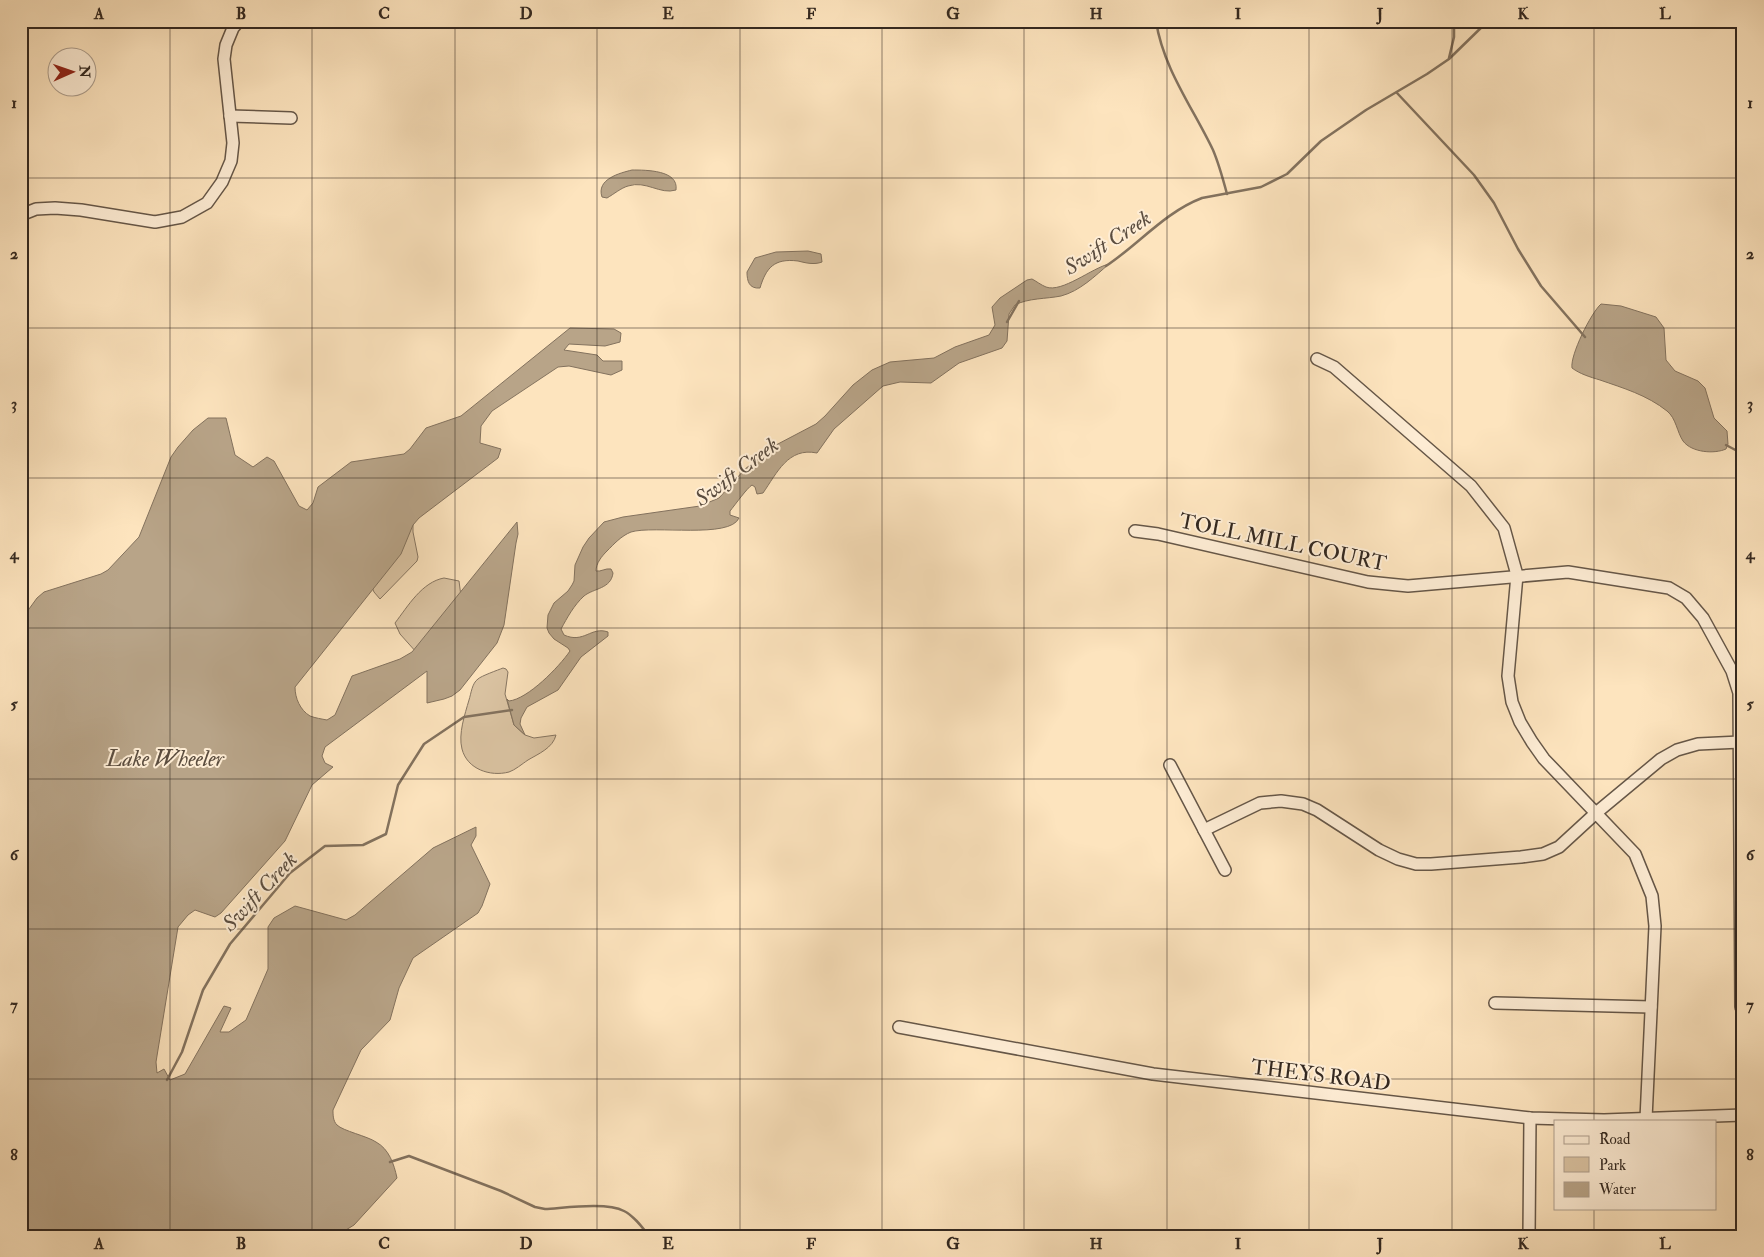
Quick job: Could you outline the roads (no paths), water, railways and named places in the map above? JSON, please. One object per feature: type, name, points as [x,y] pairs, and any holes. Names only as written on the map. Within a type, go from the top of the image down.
[{"type":"street","points":[[21,215],[36,209],[55,208],[81,210],[155,222],[182,217],[206,203],[222,182],[231,161],[233,143],[224,59],[226,45],[233,28],[239,21]]},
{"type":"street","points":[[230,116],[291,118]]},
{"type":"street","points":[[1316,359],[1334,367],[1471,486],[1504,528],[1517,575],[1508,676],[1512,702],[1520,722],[1544,759],[1635,854],[1652,896],[1655,926],[1646,1120]]},
{"type":"street","name":"TOLL MILL COURT","points":[[1135,530],[1368,582],[1408,586],[1568,572],[1669,588],[1686,598],[1703,618],[1732,671],[1739,694],[1741,1007]]},
{"type":"street","points":[[1204,830],[1260,804],[1281,801],[1303,804],[1317,810],[1379,850],[1398,859],[1416,864],[1543,854],[1559,847],[1596,813],[1661,759],[1678,750],[1698,744],[1740,742]]},
{"type":"street","points":[[1170,765],[1225,870]]},
{"type":"street","points":[[1495,1003],[1651,1007]]},
{"type":"street","name":"THEYS ROAD","points":[[899,1027],[1153,1074],[1530,1118],[1646,1120],[1743,1114]]},
{"type":"street","points":[[1529,1236],[1530,1118]]},
{"type":"water","points":[[632,170],[660,172],[667,175],[676,183],[676,190],[664,191],[635,185],[623,188],[607,198],[602,197],[602,186],[606,181],[616,175]]},
{"type":"water","points":[[808,251],[821,254],[822,262],[813,264],[790,260],[783,261],[768,270],[760,288],[749,284],[747,272],[755,258],[776,252]]},
{"type":"water","points":[[1109,264],[1075,291],[1061,296],[1026,301],[1015,305],[1009,314],[1007,341],[1002,348],[959,363],[931,383],[900,382],[883,386],[834,429],[817,453],[807,452],[798,454],[784,463],[763,493],[757,494],[755,487],[752,485],[730,511],[730,515],[739,518],[733,524],[707,530],[642,530],[631,532],[621,538],[603,555],[597,565],[596,571],[611,569],[613,573],[612,578],[602,588],[584,596],[574,607],[561,629],[564,635],[571,637],[597,631],[608,632],[608,636],[581,657],[558,690],[527,707],[520,724],[525,735],[514,725],[507,699],[509,701],[517,699],[534,689],[570,651],[549,633],[547,628],[548,615],[554,603],[572,585],[575,565],[583,547],[604,522],[623,517],[700,506],[719,498],[745,469],[776,445],[816,424],[853,385],[872,370],[890,362],[934,358],[955,347],[989,335],[995,325],[992,307],[1000,298],[1027,280],[1032,279],[1046,287],[1053,288]]},
{"type":"water","points":[[1601,304],[1621,306],[1656,317],[1664,328],[1666,360],[1675,371],[1698,381],[1705,388],[1714,418],[1727,431],[1728,444],[1726,449],[1710,452],[1692,448],[1683,441],[1670,414],[1659,405],[1635,392],[1585,375],[1572,368],[1574,354],[1582,334]]},
{"type":"water","name":"Lake Wheeler","points":[[570,328],[614,329],[621,333],[620,342],[605,346],[569,344],[564,350],[597,355],[603,361],[622,361],[622,370],[611,375],[569,366],[558,367],[492,411],[481,426],[480,443],[501,449],[498,458],[419,518],[413,525],[401,554],[295,687],[296,695],[301,707],[310,716],[327,720],[335,715],[352,676],[400,659],[412,652],[517,522],[518,534],[504,625],[497,643],[460,690],[452,696],[427,703],[427,671],[325,747],[322,756],[325,763],[333,767],[312,785],[285,841],[221,913],[215,917],[195,910],[178,927],[156,1062],[157,1073],[164,1069],[170,1080],[185,1074],[224,1006],[231,1008],[220,1032],[229,1032],[246,1020],[268,969],[268,927],[274,918],[295,906],[346,920],[355,915],[433,848],[476,827],[476,836],[471,845],[490,884],[482,906],[478,913],[413,958],[399,988],[390,1020],[361,1050],[333,1110],[334,1120],[337,1125],[381,1145],[388,1153],[397,1178],[354,1225],[336,1236],[318,1236],[312,1229],[304,1236],[21,1236],[21,620],[37,598],[44,592],[101,574],[108,570],[139,537],[171,457],[193,430],[208,418],[226,418],[235,455],[253,467],[267,457],[274,461],[299,506],[307,510],[313,503],[318,487],[351,462],[404,454],[426,428],[461,416]]},
{"type":"waterway","points":[[1156,21],[1165,55],[1213,150],[1227,194]]},
{"type":"waterway","points":[[1449,58],[1454,37],[1454,21]]},
{"type":"waterway","name":"Swift Creek","points":[[1106,266],[1164,220],[1189,204],[1202,198],[1261,187],[1287,174],[1321,141],[1366,110],[1449,59],[1488,21]]},
{"type":"waterway","points":[[1397,93],[1474,175],[1494,203],[1518,249],[1541,286],[1585,337]]},
{"type":"waterway","name":"Swift Creek","points":[[1007,322],[1019,301]]},
{"type":"waterway","points":[[1726,445],[1743,454]]},
{"type":"waterway","name":"Swift Creek","points":[[167,1080],[182,1052],[203,990],[230,944],[290,873],[325,846],[363,845],[386,834],[398,785],[424,744],[464,717],[512,710]]},
{"type":"waterway","points":[[390,1162],[409,1156],[501,1191],[535,1207],[545,1209],[585,1206],[616,1208],[631,1216],[649,1236]]}]
